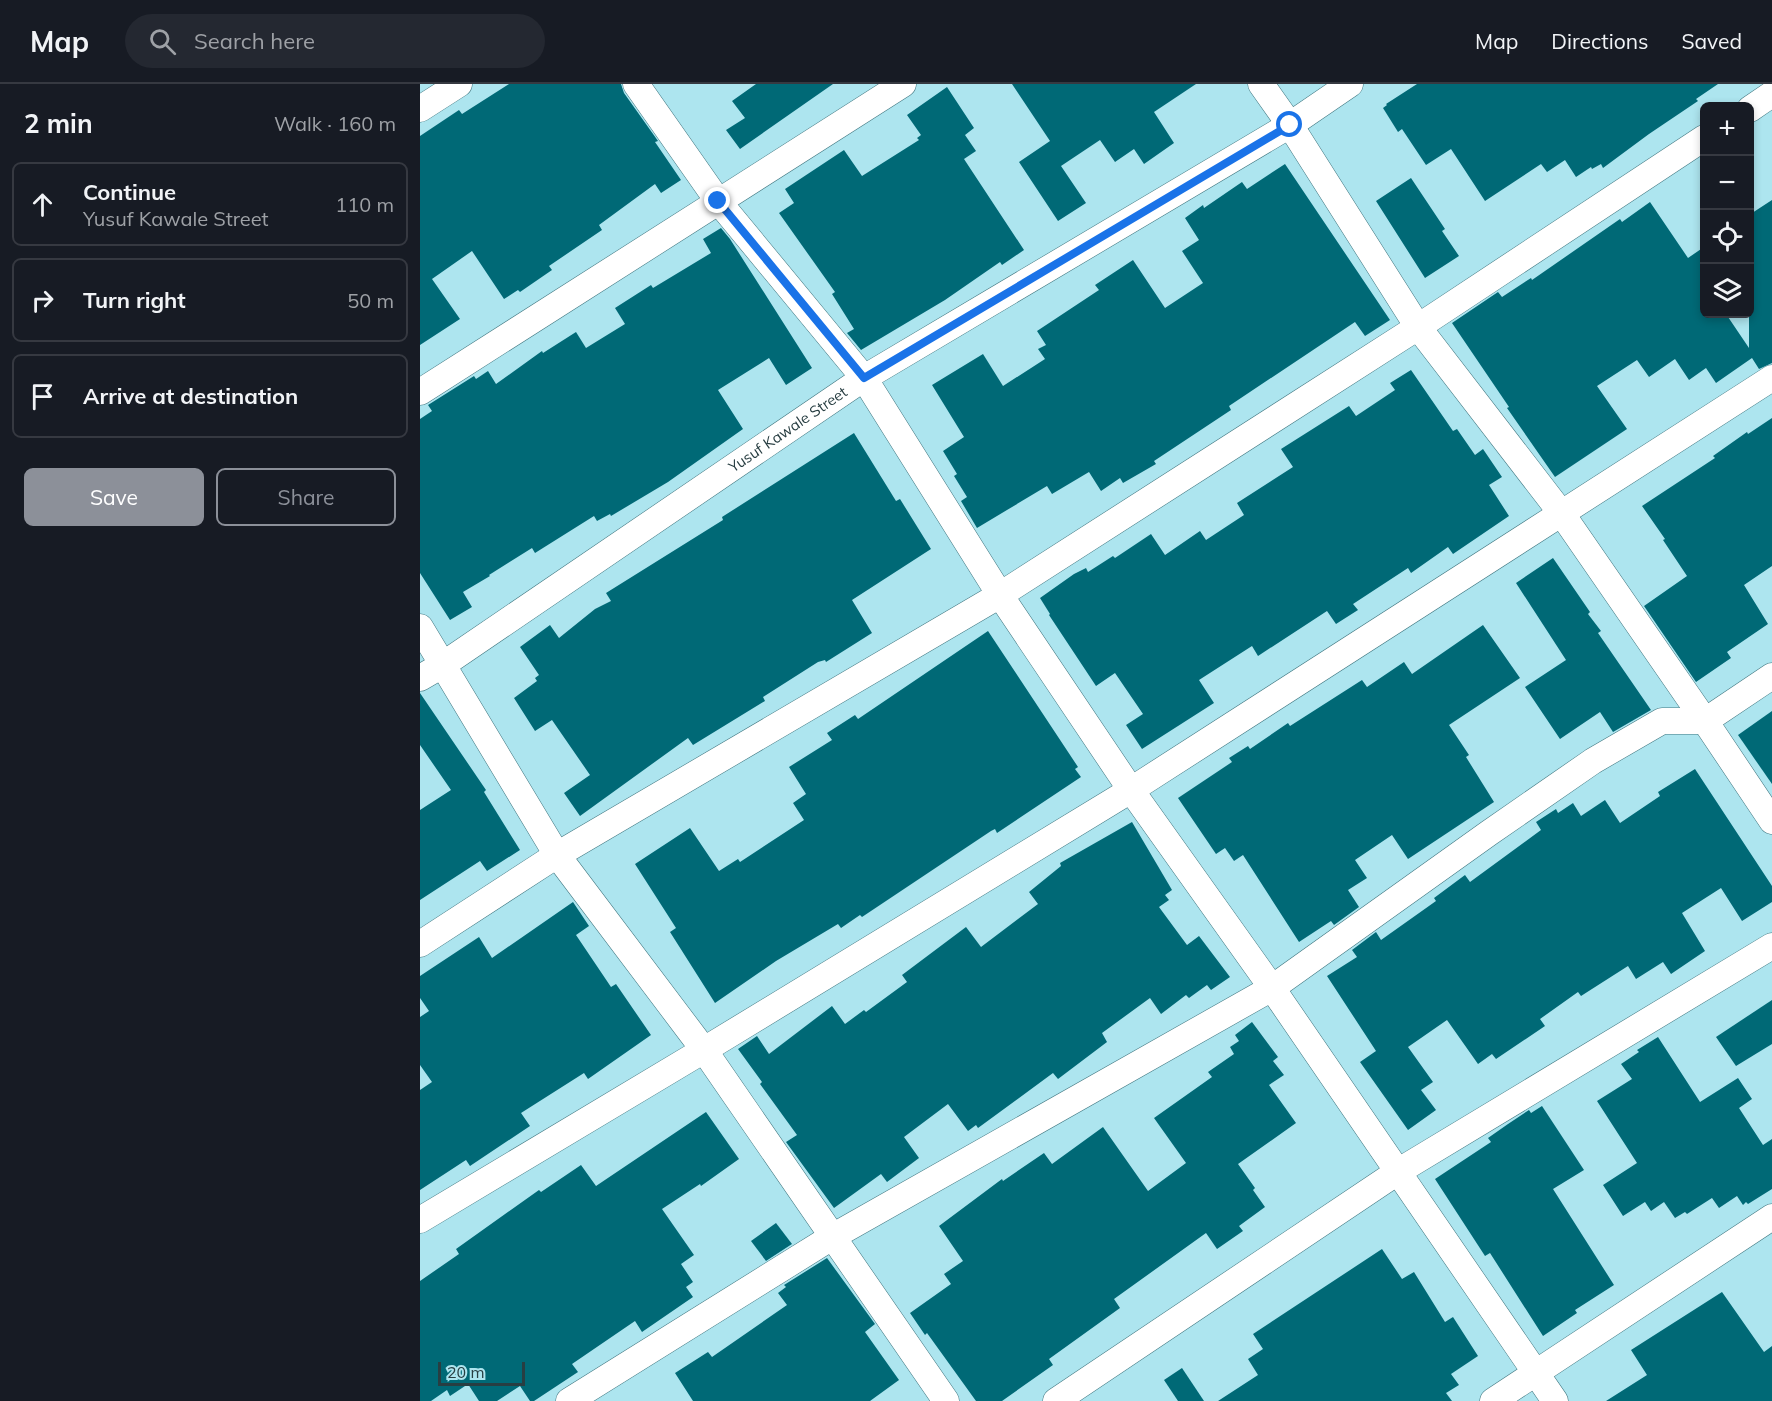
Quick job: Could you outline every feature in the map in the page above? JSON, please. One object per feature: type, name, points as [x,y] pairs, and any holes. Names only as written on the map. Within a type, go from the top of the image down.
[{"type":"street","points":[[420,109],[459,84]]},
{"type":"street","points":[[636,84],[718,201],[864,378],[1000,595],[1131,790],[1399,1171],[1555,1401]]},
{"type":"street","points":[[420,392],[903,84]]},
{"type":"street","points":[[1262,84],[1418,327],[1562,514],[1772,821]]},
{"type":"street","name":"Yusuf Kawale Street","points":[[420,678],[444,664],[864,378],[1290,125],[1350,84]]},
{"type":"street","points":[[1754,106],[1772,94]]},
{"type":"street","points":[[420,944],[557,855],[1000,595],[1418,327],[1700,141]]},
{"type":"street","points":[[420,1220],[1131,790],[1772,378]]},
{"type":"street","points":[[420,627],[557,855],[704,1050],[946,1401]]},
{"type":"street","points":[[569,1401],[832,1237],[1272,988],[1593,761],[1662,721],[1705,721],[1772,676]]},
{"type":"street","points":[[1056,1401],[1399,1171],[1772,946]]},
{"type":"street","points":[[1493,1401],[1772,1217]]},
{"type":"building","points":[[509,84],[621,84],[624,93],[658,141],[655,142],[681,180],[661,193],[655,184],[599,225],[602,230],[549,266],[552,270],[520,292],[518,290],[504,299],[472,251],[432,279],[460,319],[420,345],[420,136],[459,110],[462,114]]},
{"type":"building","points":[[756,84],[833,84],[740,149],[726,130],[745,118],[732,101]]},
{"type":"building","points":[[1012,84],[1196,84],[1154,112],[1174,143],[1144,164],[1134,149],[1115,162],[1100,140],[1061,166],[1086,203],[1058,221],[1019,162],[1050,141]]},
{"type":"building","points":[[1417,84],[1718,84],[1696,99],[1698,101],[1603,168],[1601,164],[1592,169],[1591,167],[1576,177],[1565,160],[1547,172],[1541,164],[1485,201],[1451,149],[1426,165],[1402,129],[1398,132],[1383,108]]},
{"type":"building","points":[[947,87],[974,128],[965,135],[976,151],[964,159],[1024,250],[1002,265],[1000,262],[945,300],[861,350],[847,333],[854,329],[832,294],[835,292],[779,213],[794,203],[785,189],[844,150],[862,176],[919,140],[917,138],[921,135],[907,115]]},
{"type":"building","points":[[1285,164],[1390,320],[1365,336],[1355,322],[1229,406],[1231,410],[1154,461],[1156,464],[1123,483],[1120,478],[1101,491],[1089,472],[1052,494],[1047,486],[977,528],[961,501],[967,497],[954,476],[957,474],[943,451],[964,437],[932,385],[983,354],[1003,386],[1045,359],[1038,349],[1046,345],[1037,331],[1099,290],[1095,285],[1133,260],[1165,308],[1203,283],[1182,251],[1199,240],[1185,218],[1242,182],[1247,189]]},
{"type":"building","points":[[1411,178],[1445,229],[1442,231],[1459,256],[1425,278],[1376,201]]},
{"type":"building","points":[[1772,200],[1772,363],[1759,369],[1752,358],[1716,383],[1706,368],[1689,380],[1675,359],[1649,377],[1637,360],[1597,386],[1627,429],[1555,477],[1452,323],[1498,292],[1502,297],[1531,278],[1532,280],[1620,219],[1622,222],[1650,202],[1688,258],[1700,250],[1700,318],[1729,318],[1749,348],[1749,318],[1754,318],[1754,212]]},
{"type":"building","points":[[721,228],[812,368],[786,385],[769,358],[718,390],[743,429],[668,482],[611,516],[610,514],[597,521],[594,516],[535,553],[532,548],[489,575],[463,592],[472,607],[450,620],[420,573],[420,419],[432,411],[428,405],[474,376],[476,379],[488,371],[496,384],[542,351],[543,353],[576,332],[586,348],[625,324],[615,308],[651,285],[653,288],[711,253],[703,239]]},
{"type":"building","points":[[1411,370],[1453,431],[1457,429],[1475,455],[1483,449],[1502,477],[1489,485],[1509,516],[1453,554],[1448,547],[1411,573],[1408,568],[1353,604],[1358,610],[1336,624],[1327,611],[1258,656],[1252,646],[1199,680],[1214,703],[1142,749],[1126,725],[1143,714],[1115,673],[1096,686],[1040,598],[1074,574],[1086,568],[1088,572],[1113,556],[1115,558],[1151,534],[1165,555],[1200,531],[1206,540],[1244,515],[1237,503],[1293,467],[1281,449],[1349,406],[1356,416],[1395,390],[1390,383]]},
{"type":"building","points":[[1772,418],[1772,566],[1744,585],[1768,624],[1727,652],[1731,658],[1696,682],[1644,606],[1687,576],[1642,506],[1715,458],[1713,456],[1747,432],[1748,434]]},
{"type":"building","points":[[854,433],[896,501],[900,499],[931,549],[852,600],[872,633],[826,662],[825,660],[818,662],[763,697],[765,701],[693,745],[688,738],[580,816],[564,793],[590,775],[552,720],[535,731],[514,698],[537,681],[535,678],[539,675],[520,647],[550,625],[559,638],[595,609],[611,601],[606,593],[723,520],[722,517]]},
{"type":"building","points":[[1553,558],[1590,612],[1588,614],[1601,631],[1598,633],[1651,710],[1613,732],[1600,712],[1560,739],[1525,687],[1566,660],[1516,583]]},
{"type":"building","points":[[1483,625],[1520,678],[1449,725],[1469,755],[1466,757],[1494,802],[1408,859],[1392,835],[1355,860],[1367,878],[1348,890],[1359,907],[1334,925],[1331,921],[1299,942],[1243,855],[1234,861],[1225,848],[1216,854],[1178,798],[1232,762],[1229,758],[1248,746],[1250,749],[1288,723],[1290,726],[1362,680],[1367,687],[1404,662],[1412,674]]},
{"type":"building","points":[[988,631],[1078,767],[1075,769],[1081,777],[997,833],[995,829],[991,831],[862,917],[860,915],[841,928],[838,924],[776,961],[715,1003],[670,932],[676,928],[635,864],[690,828],[719,871],[738,859],[740,862],[804,820],[793,803],[806,794],[789,767],[832,740],[827,733],[855,715],[858,719]]},
{"type":"building","points":[[420,693],[486,790],[484,792],[520,850],[487,871],[480,861],[420,900],[420,810],[451,790],[420,745]]},
{"type":"building","points":[[1772,711],[1772,784],[1738,735]]},
{"type":"building","points":[[1695,769],[1772,886],[1772,902],[1742,921],[1721,888],[1682,913],[1705,951],[1671,974],[1663,962],[1636,979],[1628,966],[1581,996],[1578,992],[1540,1019],[1545,1026],[1496,1059],[1492,1054],[1478,1064],[1447,1020],[1408,1047],[1433,1082],[1421,1090],[1436,1110],[1408,1130],[1360,1062],[1376,1051],[1327,976],[1357,957],[1352,950],[1376,932],[1381,940],[1436,901],[1434,898],[1465,875],[1470,882],[1541,830],[1536,822],[1556,809],[1558,813],[1573,803],[1581,816],[1605,800],[1620,823],[1660,796],[1658,792]]},
{"type":"building","points":[[1132,822],[1172,890],[1165,895],[1169,900],[1159,907],[1187,945],[1199,936],[1230,977],[1211,990],[1207,985],[1189,998],[1186,995],[1161,1014],[1150,998],[1102,1033],[1107,1042],[1058,1079],[1053,1073],[978,1128],[976,1125],[968,1131],[948,1104],[904,1137],[919,1158],[887,1182],[881,1174],[834,1208],[786,1142],[797,1135],[738,1049],[757,1036],[769,1054],[832,1006],[845,1024],[864,1010],[866,1012],[907,982],[902,975],[966,927],[981,947],[1038,904],[1029,892],[1061,866],[1060,863]]},
{"type":"building","points":[[573,902],[589,926],[576,935],[611,987],[616,984],[651,1035],[588,1079],[584,1073],[521,1113],[530,1126],[470,1166],[466,1160],[420,1190],[420,1090],[432,1082],[420,1065],[420,1017],[429,1011],[420,998],[420,976],[479,937],[492,958]]},
{"type":"building","points":[[1772,1000],[1772,1044],[1736,1066],[1716,1037]]},
{"type":"building","points":[[1252,1022],[1278,1057],[1273,1061],[1284,1075],[1269,1085],[1296,1123],[1238,1164],[1265,1207],[1239,1226],[1243,1231],[1217,1249],[1206,1233],[1114,1299],[1120,1308],[1049,1359],[1053,1365],[1002,1401],[976,1401],[910,1313],[951,1284],[944,1274],[963,1261],[939,1226],[1002,1179],[1003,1181],[1044,1153],[1052,1164],[1103,1127],[1148,1191],[1186,1163],[1154,1118],[1212,1077],[1208,1072],[1234,1054],[1230,1047],[1239,1041],[1235,1035]]},
{"type":"building","points":[[1658,1037],[1700,1102],[1738,1078],[1752,1099],[1739,1108],[1763,1145],[1772,1139],[1772,1189],[1743,1205],[1737,1196],[1719,1208],[1712,1198],[1687,1214],[1685,1212],[1675,1218],[1664,1202],[1651,1211],[1645,1202],[1623,1216],[1603,1185],[1637,1163],[1597,1101],[1632,1079],[1621,1064],[1639,1052],[1637,1050]]},
{"type":"building","points":[[1542,1106],[1584,1170],[1553,1189],[1614,1285],[1575,1310],[1577,1313],[1543,1336],[1490,1253],[1485,1256],[1435,1179],[1491,1142],[1488,1138],[1508,1124],[1529,1110],[1531,1113]]},
{"type":"building","points":[[706,1112],[739,1159],[701,1186],[700,1184],[662,1209],[694,1255],[681,1264],[693,1282],[686,1287],[693,1297],[642,1332],[635,1321],[572,1364],[578,1372],[534,1401],[530,1401],[520,1386],[497,1401],[479,1401],[468,1384],[450,1396],[447,1390],[431,1401],[420,1401],[420,1281],[459,1254],[456,1249],[539,1190],[541,1192],[581,1165],[596,1186]]},
{"type":"building","points":[[776,1223],[792,1244],[766,1261],[751,1241]]},
{"type":"building","points":[[1382,1249],[1402,1279],[1414,1272],[1445,1322],[1453,1317],[1478,1356],[1451,1374],[1459,1385],[1446,1393],[1452,1401],[1218,1401],[1258,1375],[1248,1359],[1263,1349],[1253,1334]]},
{"type":"building","points":[[827,1258],[875,1324],[865,1332],[899,1380],[870,1401],[693,1401],[675,1373],[708,1352],[712,1357],[787,1305],[778,1293],[786,1287],[784,1285]]},
{"type":"building","points":[[1722,1292],[1764,1352],[1772,1346],[1772,1401],[1606,1401],[1647,1375],[1631,1350]]},
{"type":"building","points":[[1182,1368],[1204,1401],[1178,1401],[1164,1380]]},
{"type":"route","points":[[718,201],[864,378],[1290,125]]}]
